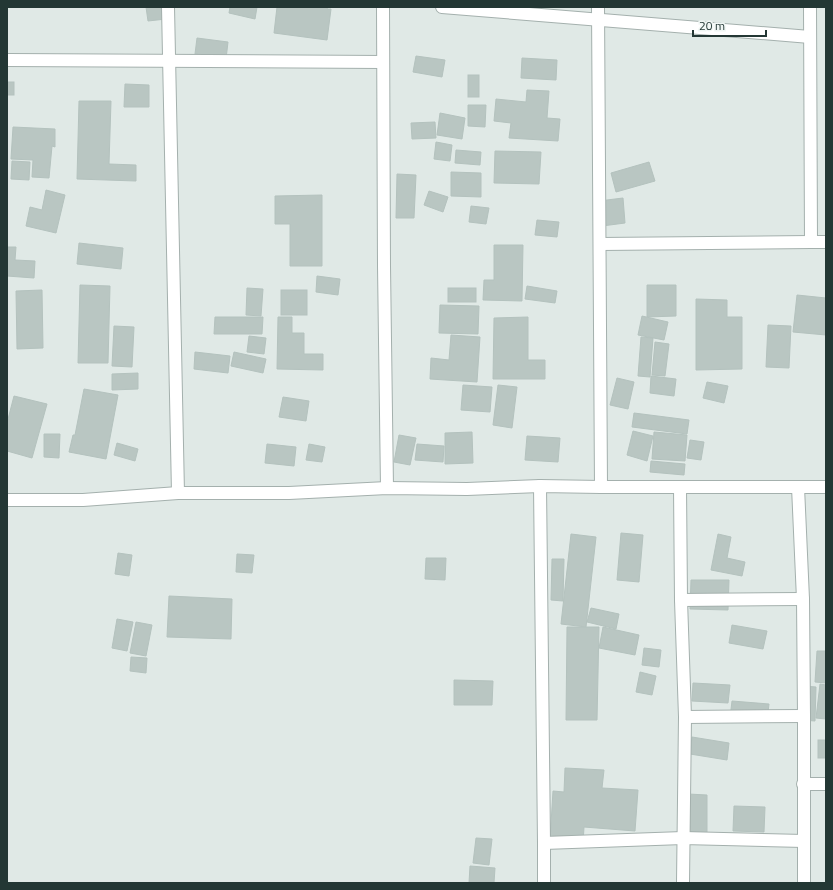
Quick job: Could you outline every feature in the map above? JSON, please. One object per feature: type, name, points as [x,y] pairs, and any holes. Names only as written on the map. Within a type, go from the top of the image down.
[{"type":"street","points":[[168,7],[178,493]]},
{"type":"street","points":[[383,7],[387,488]]},
{"type":"street","points":[[442,7],[810,37]]},
{"type":"street","points":[[598,7],[601,487]]},
{"type":"street","points":[[810,7],[811,242]]},
{"type":"street","points":[[7,60],[384,62]]},
{"type":"street","points":[[600,244],[826,242]]},
{"type":"street","points":[[7,500],[83,500],[178,493],[289,493],[387,488],[467,489],[540,486],[826,487]]},
{"type":"street","points":[[540,486],[544,883]]},
{"type":"street","points":[[680,487],[681,600],[685,717],[683,883]]},
{"type":"street","points":[[798,487],[803,599],[804,883]]},
{"type":"street","points":[[681,600],[803,599]]},
{"type":"street","points":[[685,717],[804,716]]},
{"type":"street","points":[[803,784],[826,784]]},
{"type":"street","points":[[544,843],[683,838],[804,841]]},
{"type":"building","points":[[146,7],[165,7],[166,19],[148,21]]},
{"type":"building","points":[[230,7],[257,7],[255,19],[229,13]]},
{"type":"building","points":[[277,7],[328,7],[327,9],[331,9],[327,40],[274,33]]},
{"type":"building","points":[[197,38],[228,42],[226,59],[195,54]]},
{"type":"building","points":[[416,56],[445,60],[442,77],[413,72]]},
{"type":"building","points":[[522,58],[557,60],[556,80],[521,78]]},
{"type":"building","points":[[468,75],[479,75],[479,97],[468,97]]},
{"type":"building","points":[[7,82],[14,82],[14,95],[7,95]]},
{"type":"building","points":[[125,84],[149,85],[149,107],[124,107]]},
{"type":"building","points":[[527,90],[549,91],[547,118],[560,119],[558,141],[509,138],[511,123],[494,121],[496,99],[526,102]]},
{"type":"building","points":[[79,101],[111,101],[109,164],[136,165],[136,181],[77,179]]},
{"type":"building","points":[[468,105],[486,105],[485,127],[468,126]]},
{"type":"building","points":[[440,113],[465,118],[462,139],[437,135]]},
{"type":"building","points":[[435,122],[436,138],[412,139],[411,123]]},
{"type":"building","points":[[13,127],[55,129],[55,147],[52,146],[49,178],[32,177],[33,160],[11,159]]},
{"type":"building","points":[[436,142],[452,145],[450,161],[434,159]]},
{"type":"building","points":[[456,150],[481,152],[480,165],[455,163]]},
{"type":"building","points":[[495,151],[541,152],[539,184],[494,183]]},
{"type":"building","points":[[12,161],[30,162],[29,180],[11,179]]},
{"type":"building","points":[[649,162],[655,181],[616,192],[611,173]]},
{"type":"building","points":[[451,172],[481,173],[481,197],[451,196]]},
{"type":"building","points":[[397,174],[416,175],[414,218],[396,218]]},
{"type":"building","points":[[46,190],[65,195],[56,233],[26,226],[30,207],[42,210]]},
{"type":"building","points":[[429,191],[448,197],[443,212],[424,205]]},
{"type":"building","points":[[322,195],[322,266],[290,266],[290,224],[275,224],[275,196]]},
{"type":"building","points":[[623,198],[625,223],[602,226],[599,201]]},
{"type":"building","points":[[471,206],[489,208],[486,224],[469,222]]},
{"type":"building","points":[[537,220],[559,222],[557,237],[535,235]]},
{"type":"building","points":[[79,243],[123,248],[121,269],[77,264]]},
{"type":"building","points":[[494,245],[523,245],[522,301],[483,300],[484,280],[494,280]]},
{"type":"building","points":[[7,247],[16,247],[15,260],[35,261],[34,278],[7,276]]},
{"type":"building","points":[[317,276],[340,279],[338,295],[316,292]]},
{"type":"building","points":[[80,285],[110,286],[108,363],[78,363]]},
{"type":"building","points":[[647,285],[676,285],[676,316],[647,317]]},
{"type":"building","points":[[527,286],[557,291],[555,303],[525,299]]},
{"type":"building","points":[[247,288],[263,289],[261,316],[246,315]]},
{"type":"building","points":[[448,288],[476,288],[476,302],[448,302]]},
{"type":"building","points":[[42,290],[43,348],[17,349],[16,291]]},
{"type":"building","points":[[281,290],[307,290],[307,315],[281,315]]},
{"type":"building","points":[[797,295],[826,298],[826,335],[793,332]]},
{"type":"building","points":[[696,299],[727,300],[727,317],[742,317],[742,369],[696,370]]},
{"type":"building","points":[[440,305],[479,306],[478,334],[439,333]]},
{"type":"building","points":[[642,316],[668,322],[664,340],[638,335]]},
{"type":"building","points":[[215,317],[263,317],[262,334],[214,334]]},
{"type":"building","points":[[278,317],[292,317],[292,333],[304,333],[304,354],[323,354],[323,370],[277,369]]},
{"type":"building","points":[[528,317],[528,360],[545,360],[545,379],[493,379],[494,318]]},
{"type":"building","points":[[768,325],[791,326],[789,368],[766,367]]},
{"type":"building","points":[[114,326],[134,327],[132,367],[112,366]]},
{"type":"building","points":[[451,335],[480,337],[477,382],[430,379],[431,358],[449,360]]},
{"type":"building","points":[[249,336],[266,338],[264,354],[247,352]]},
{"type":"building","points":[[641,337],[653,338],[650,377],[638,376]]},
{"type":"building","points":[[655,342],[669,344],[665,376],[652,375]]},
{"type":"building","points":[[195,352],[230,356],[228,373],[194,369]]},
{"type":"building","points":[[234,352],[266,359],[263,373],[231,366]]},
{"type":"building","points":[[138,373],[138,389],[112,390],[112,374]]},
{"type":"building","points":[[651,376],[676,379],[674,396],[650,393]]},
{"type":"building","points":[[617,378],[634,382],[628,409],[610,405]]},
{"type":"building","points":[[707,382],[728,386],[724,403],[703,398]]},
{"type":"building","points":[[463,385],[492,387],[490,412],[461,410]]},
{"type":"building","points":[[498,385],[517,387],[512,428],[493,425]]},
{"type":"building","points":[[84,389],[118,395],[106,459],[69,452],[73,435],[75,435]]},
{"type":"building","points":[[14,396],[47,404],[32,458],[7,451],[7,423]]},
{"type":"building","points":[[283,397],[309,401],[306,421],[279,417]]},
{"type":"building","points":[[634,413],[689,420],[687,434],[632,427]]},
{"type":"building","points":[[633,431],[653,436],[647,461],[627,455]]},
{"type":"building","points":[[472,432],[473,463],[445,464],[445,433]]},
{"type":"building","points":[[654,432],[687,435],[685,461],[652,459]]},
{"type":"building","points":[[44,434],[60,434],[59,458],[44,457]]},
{"type":"building","points":[[399,435],[416,438],[410,465],[394,462]]},
{"type":"building","points":[[527,436],[560,438],[558,462],[525,460]]},
{"type":"building","points":[[690,440],[704,442],[701,460],[687,458]]},
{"type":"building","points":[[117,443],[138,449],[135,461],[114,455]]},
{"type":"building","points":[[267,444],[296,447],[294,466],[265,463]]},
{"type":"building","points":[[309,444],[325,447],[322,462],[306,460]]},
{"type":"building","points":[[417,444],[444,446],[443,462],[415,460]]},
{"type":"building","points":[[651,461],[685,464],[684,475],[650,472]]},
{"type":"building","points":[[621,533],[643,535],[639,582],[617,580]]},
{"type":"building","points":[[571,534],[596,537],[586,627],[561,624]]},
{"type":"building","points":[[718,534],[731,537],[727,558],[745,562],[742,576],[711,570]]},
{"type":"building","points":[[118,553],[132,555],[129,576],[115,574]]},
{"type":"building","points":[[237,554],[254,555],[252,573],[236,572]]},
{"type":"building","points":[[426,558],[446,558],[445,580],[425,579]]},
{"type":"building","points":[[552,559],[564,559],[563,601],[551,600]]},
{"type":"building","points":[[691,580],[729,580],[728,610],[690,609]]},
{"type":"building","points":[[169,596],[232,599],[231,639],[167,637]]},
{"type":"building","points":[[591,608],[619,614],[616,629],[587,622]]},
{"type":"building","points":[[117,619],[133,622],[127,651],[112,648]]},
{"type":"building","points":[[136,622],[152,625],[146,656],[130,653]]},
{"type":"building","points":[[732,625],[767,631],[763,649],[729,643]]},
{"type":"building","points":[[567,627],[599,627],[597,720],[566,720]]},
{"type":"building","points":[[603,627],[639,635],[635,655],[599,648]]},
{"type":"building","points":[[644,648],[661,650],[659,667],[642,665]]},
{"type":"building","points":[[817,651],[826,651],[826,683],[815,682]]},
{"type":"building","points":[[131,657],[147,658],[146,673],[130,671]]},
{"type":"building","points":[[640,672],[656,676],[652,695],[636,692]]},
{"type":"building","points":[[454,680],[493,681],[492,705],[454,705]]},
{"type":"building","points":[[693,683],[730,685],[728,703],[692,701]]},
{"type":"building","points":[[820,684],[826,685],[826,719],[816,718]]},
{"type":"building","points":[[804,686],[816,687],[815,721],[802,720]]},
{"type":"building","points":[[732,701],[769,704],[767,721],[730,718]]},
{"type":"building","points":[[692,737],[729,743],[727,760],[690,754]]},
{"type":"building","points":[[818,740],[826,740],[826,758],[818,758]]},
{"type":"building","points":[[565,768],[604,770],[602,788],[638,790],[635,831],[584,827],[583,843],[550,840],[553,791],[564,792]]},
{"type":"building","points":[[688,794],[707,795],[707,833],[687,832]]},
{"type":"building","points":[[734,806],[765,807],[764,832],[733,831]]},
{"type":"building","points":[[476,838],[492,839],[489,865],[473,863]]},
{"type":"building","points":[[470,866],[495,868],[494,883],[469,883]]}]
